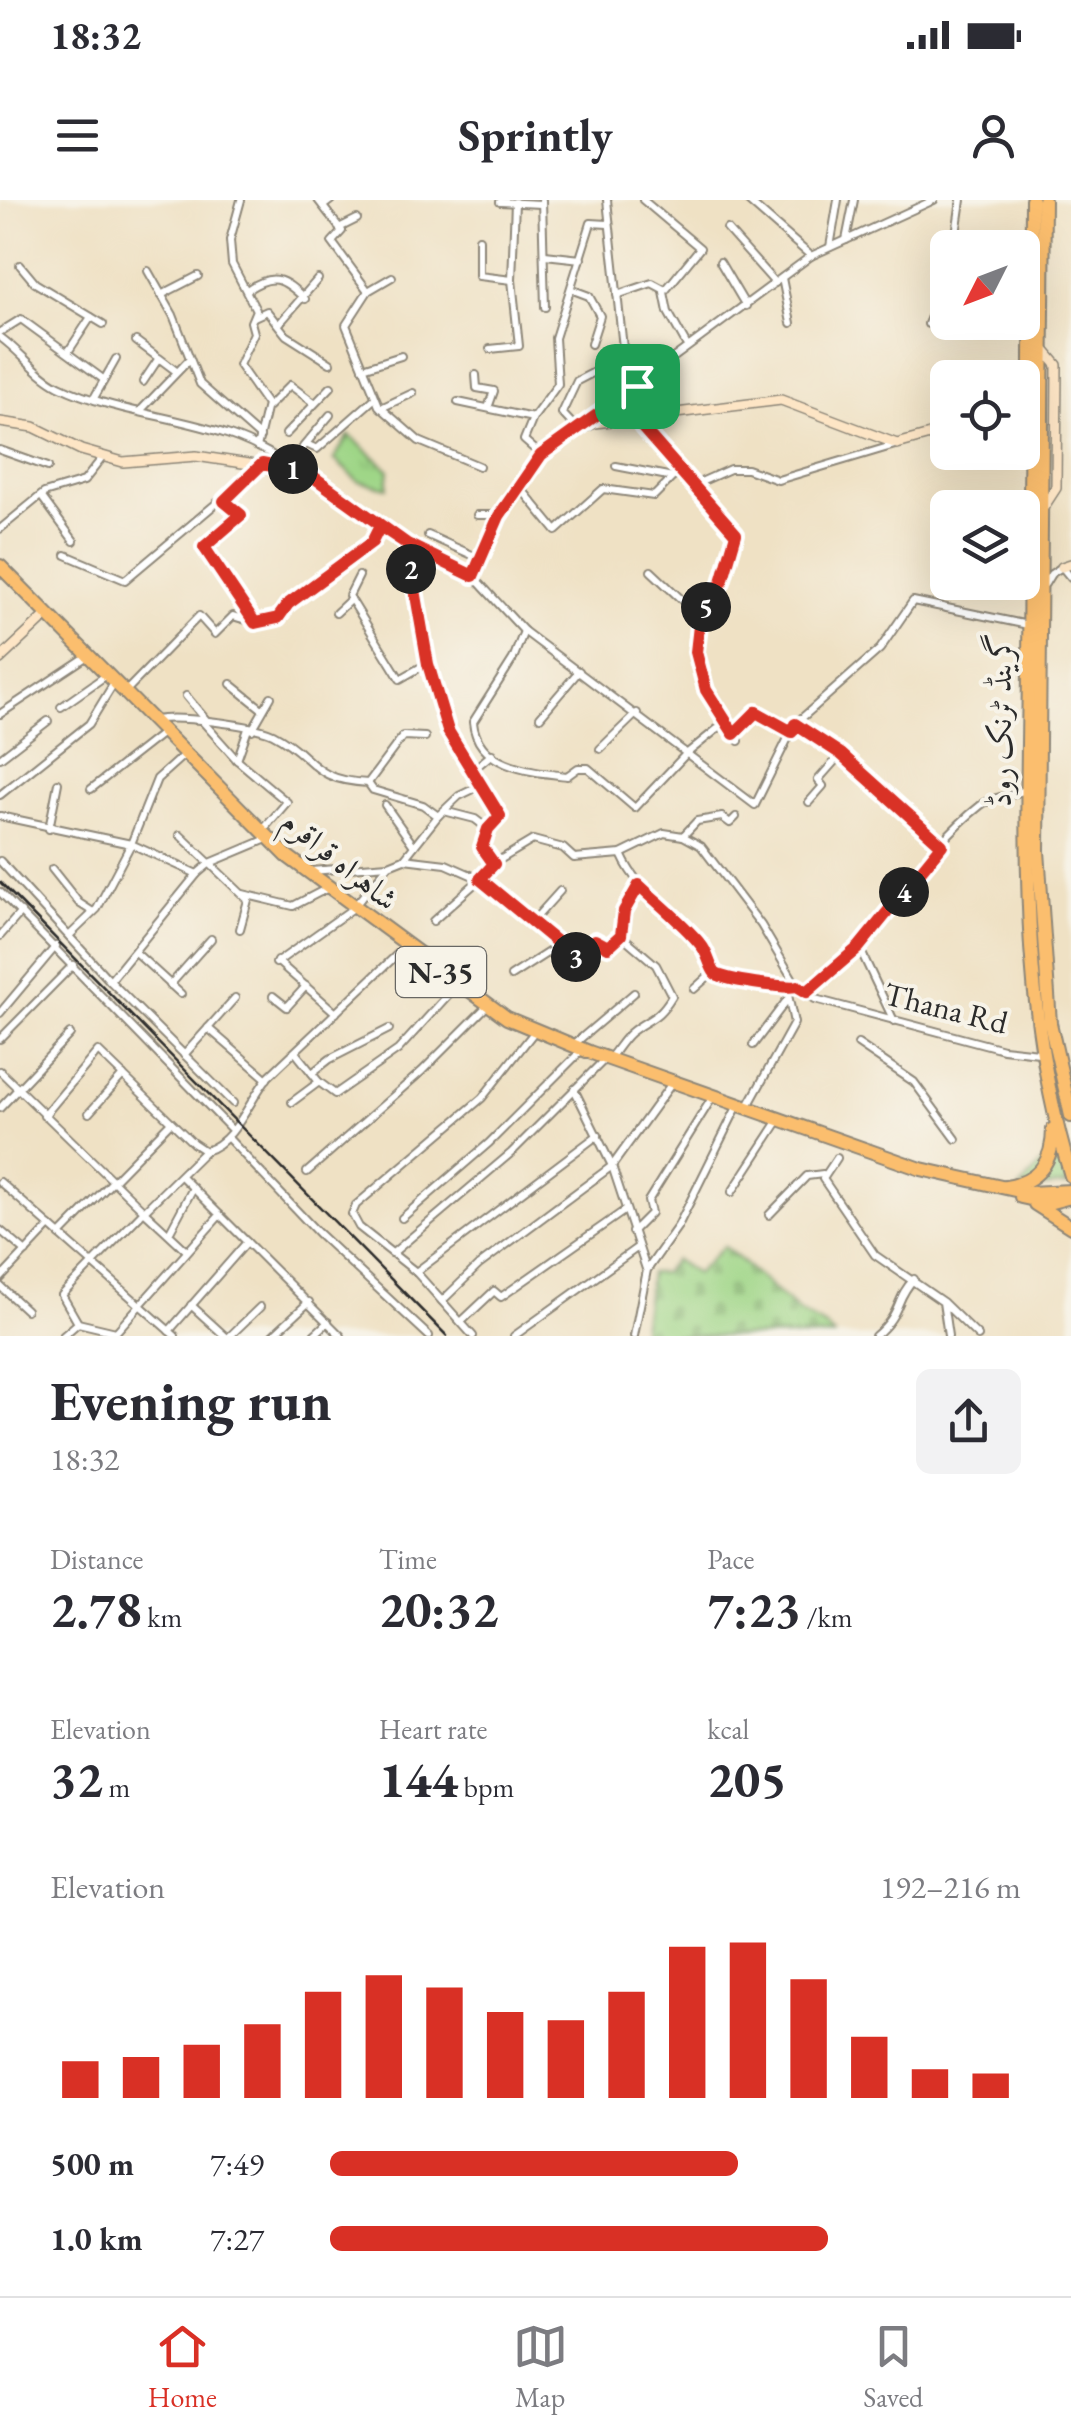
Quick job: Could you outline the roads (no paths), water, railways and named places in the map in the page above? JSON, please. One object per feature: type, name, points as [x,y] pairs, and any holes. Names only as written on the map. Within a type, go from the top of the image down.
[{"type":"highway","name":"گرینڈ ٹرنک روڈ","points":[[1028,360],[1032,200]]},
{"type":"highway","name":"گرینڈ ٹرنک روڈ","points":[[1040,536],[1044,200]]},
{"type":"highway","name":"گرینڈ ٹرنک روڈ","points":[[1027,470],[1031,960],[1039,1053],[1071,1176]]},
{"type":"highway","name":"شاہراہ قراقرم","points":[[0,566],[306,872],[488,1005],[534,1031],[577,1048],[921,1169],[1028,1194],[1071,1194]]},
{"type":"highway","name":"گرینڈ ٹرنک روڈ","points":[[1038,600],[1042,946],[1050,1023],[1071,1116]]},
{"type":"highway","points":[[999,1189],[1032,1179],[1046,1167],[1052,1150],[1052,1114]]},
{"type":"highway","name":"شاہراہ قراقرم","points":[[999,1189],[1032,1202],[1071,1194]]},
{"type":"highway","points":[[1032,1202],[1071,1226]]},
{"type":"main road","points":[[0,422],[51,433],[103,457],[145,462],[196,456],[292,469],[325,482],[407,544],[473,576],[499,516],[519,486],[541,455],[577,429],[640,415],[781,400],[896,444],[930,435]]},
{"type":"main road","points":[[0,660],[48,614]]},
{"type":"street","points":[[241,200],[230,248],[236,274],[254,300],[254,332],[239,364],[268,408]]},
{"type":"street","points":[[331,200],[320,203],[342,233],[332,242],[368,290]]},
{"type":"street","points":[[607,200],[624,357],[637,386],[642,427],[736,534],[722,582],[700,617],[696,652],[706,690],[736,737],[756,712],[793,728],[841,754],[942,845]]},
{"type":"street","points":[[643,200],[700,248],[665,290],[668,312],[686,344]]},
{"type":"street","points":[[829,248],[838,200]]},
{"type":"street","points":[[846,241],[854,200]]},
{"type":"street","points":[[602,368],[577,381],[562,413],[577,429],[686,344],[746,306],[811,256],[934,200]]},
{"type":"street","points":[[957,230],[961,200]]},
{"type":"street","points":[[503,201],[541,202],[545,307]]},
{"type":"street","points":[[490,349],[519,346],[512,280],[515,202]]},
{"type":"street","points":[[753,202],[811,256]]},
{"type":"street","points":[[340,228],[357,219]]},
{"type":"street","points":[[541,455],[524,442],[533,418],[558,384],[555,338],[591,223],[608,224]]},
{"type":"street","points":[[727,229],[778,281],[791,324]]},
{"type":"street","points":[[479,240],[479,276],[512,280]]},
{"type":"street","points":[[545,256],[582,260]]},
{"type":"street","points":[[720,262],[746,306]]},
{"type":"street","points":[[20,264],[35,283],[103,324]]},
{"type":"street","points":[[148,271],[174,315],[200,384],[260,437]]},
{"type":"street","points":[[161,295],[198,276]]},
{"type":"street","points":[[392,277],[368,290],[346,328],[374,399],[419,441],[479,466]]},
{"type":"street","points":[[247,290],[264,278],[280,278],[305,298]]},
{"type":"street","points":[[278,324],[318,279]]},
{"type":"street","points":[[616,295],[652,282],[665,290]]},
{"type":"street","points":[[573,290],[589,296],[600,316],[591,344]]},
{"type":"street","points":[[252,317],[268,311],[292,339],[330,363]]},
{"type":"street","points":[[68,352],[91,317]]},
{"type":"street","points":[[103,379],[21,319],[0,334],[52,382],[94,398],[220,431],[257,447],[292,469],[306,444],[330,416]]},
{"type":"street","points":[[928,324],[930,319]]},
{"type":"street","points":[[136,341],[176,370]]},
{"type":"street","points":[[362,368],[401,356]]},
{"type":"street","points":[[144,382],[159,358]]},
{"type":"street","points":[[94,398],[116,360]]},
{"type":"street","points":[[141,410],[188,360]]},
{"type":"street","points":[[476,375],[477,388],[494,392],[488,408]]},
{"type":"street","points":[[257,447],[268,408],[290,385],[314,404]]},
{"type":"street","points":[[286,434],[331,387]]},
{"type":"street","points":[[381,408],[414,394]]},
{"type":"street","points":[[306,444],[318,449],[374,399]]},
{"type":"street","points":[[458,402],[533,418]]},
{"type":"street","points":[[694,486],[730,469],[747,469],[778,480],[896,444]]},
{"type":"street","points":[[0,450],[48,467]]},
{"type":"street","points":[[0,530],[40,496],[84,481],[103,457]]},
{"type":"street","points":[[66,556],[125,580],[224,501],[262,464]]},
{"type":"street","points":[[616,466],[674,478]]},
{"type":"street","points":[[519,486],[556,531],[604,488],[654,496],[680,470]]},
{"type":"street","points":[[40,496],[74,541]]},
{"type":"street","points":[[224,501],[241,515],[204,547],[253,622]]},
{"type":"street","points":[[477,515],[499,516]]},
{"type":"street","points":[[0,795],[90,724],[101,710],[106,690],[199,616],[215,634],[234,616],[253,622],[278,618],[288,604],[372,542],[380,526]]},
{"type":"street","points":[[428,535],[481,559]]},
{"type":"street","points":[[407,544],[428,664],[448,731],[484,784],[500,816],[488,829],[482,847],[494,864]]},
{"type":"street","points":[[1040,563],[1050,574]]},
{"type":"street","points":[[1040,593],[1050,574],[1067,566],[1071,578]]},
{"type":"street","points":[[651,570],[700,617]]},
{"type":"street","points":[[336,613],[351,600],[360,576]]},
{"type":"street","points":[[473,576],[524,631],[756,806],[793,728],[880,648],[913,602],[1028,625]]},
{"type":"street","points":[[351,600],[400,679],[428,664]]},
{"type":"street","points":[[524,631],[514,660],[473,722],[474,732],[492,754],[511,768],[568,776],[578,768],[588,768],[635,808],[685,755],[727,721]]},
{"type":"street","points":[[0,714],[90,654]]},
{"type":"street","points":[[540,717],[579,671]]},
{"type":"street","points":[[61,707],[117,682]]},
{"type":"street","points":[[231,684],[262,710]]},
{"type":"street","points":[[110,981],[197,874],[265,835],[287,802],[238,760],[186,696]]},
{"type":"street","points":[[238,760],[250,730],[271,697]]},
{"type":"street","points":[[600,749],[637,713]]},
{"type":"street","points":[[154,720],[205,721],[280,739],[324,776],[368,783],[373,790],[440,814],[476,820],[488,829]]},
{"type":"street","points":[[0,758],[48,721]]},
{"type":"street","points":[[91,789],[165,732]]},
{"type":"street","points":[[368,783],[404,736],[411,732],[425,736]]},
{"type":"street","points":[[71,934],[93,912],[132,844],[157,779],[186,753]]},
{"type":"street","points":[[474,769],[492,754]]},
{"type":"street","points":[[809,802],[823,786],[818,780],[841,754]]},
{"type":"street","points":[[49,829],[58,784]]},
{"type":"street","points":[[404,859],[459,796],[484,784]]},
{"type":"street","points":[[1012,796],[1027,796]]},
{"type":"street","points":[[807,992],[859,947],[942,845],[981,806],[1012,796],[1027,796]]},
{"type":"street","points":[[385,805],[414,846]]},
{"type":"street","points":[[0,816],[132,844],[197,874]]},
{"type":"street","points":[[433,921],[494,864],[532,840],[563,848],[574,858],[621,854],[664,833],[683,836],[702,819],[722,817],[730,823],[736,817]]},
{"type":"street","points":[[180,835],[243,894],[248,905],[240,929]]},
{"type":"street","name":"Thana Rd","points":[[683,836],[702,846],[761,925],[797,986],[815,999],[1004,1049],[1039,1053]]},
{"type":"street","points":[[621,854],[639,885],[698,942],[714,971],[726,980],[752,980],[786,990],[797,986]]},
{"type":"street","points":[[306,872],[389,865],[404,859],[446,864],[480,879],[576,958],[595,940],[608,947],[621,935],[624,911],[639,885]]},
{"type":"street","points":[[0,861],[71,934],[110,981],[233,1104]]},
{"type":"street","points":[[336,1013],[276,962],[352,908],[389,865]]},
{"type":"street","points":[[52,869],[93,912]]},
{"type":"street","points":[[243,894],[293,906],[326,889]]},
{"type":"street","points":[[533,921],[560,891]]},
{"type":"street","points":[[0,892],[232,1130]]},
{"type":"street","points":[[0,936],[22,912]]},
{"type":"street","points":[[394,1252],[511,1153],[632,1031],[648,1026],[662,1012],[672,996],[656,965],[621,935]]},
{"type":"street","points":[[170,984],[211,939]]},
{"type":"street","points":[[511,976],[561,944]]},
{"type":"street","points":[[0,1013],[56,946]]},
{"type":"street","points":[[78,1323],[68,1312],[62,1295],[205,1152],[229,1140],[267,1078],[406,946]]},
{"type":"street","points":[[859,947],[894,1021]]},
{"type":"street","points":[[136,952],[181,994]]},
{"type":"street","points":[[0,1040],[73,964]]},
{"type":"street","points":[[694,989],[714,971]]},
{"type":"street","points":[[295,1052],[334,1094],[384,1060],[458,984]]},
{"type":"street","points":[[273,996],[288,1006],[306,986]]},
{"type":"street","points":[[635,1336],[646,1270],[678,1226],[742,1107],[794,1023],[786,990]]},
{"type":"street","points":[[402,1218],[503,1131],[577,1048],[634,993]]},
{"type":"street","points":[[184,1055],[235,998]]},
{"type":"street","points":[[753,1045],[788,1000]]},
{"type":"street","points":[[308,1172],[422,1071],[488,1005]]},
{"type":"street","points":[[208,1028],[267,1078]]},
{"type":"street","points":[[312,1073],[330,1059],[390,1030]]},
{"type":"street","points":[[472,1336],[416,1272],[359,1226],[352,1214],[356,1205],[482,1098],[534,1031]]},
{"type":"street","points":[[0,1108],[70,1034]]},
{"type":"street","points":[[858,1044],[914,1082],[956,1140]]},
{"type":"street","points":[[44,1116],[98,1051],[205,1152]]},
{"type":"street","points":[[0,1071],[188,1251]]},
{"type":"street","points":[[89,1112],[123,1075]]},
{"type":"street","points":[[292,1102],[319,1082]]},
{"type":"street","points":[[442,1301],[479,1264],[612,1166],[672,1082]]},
{"type":"street","points":[[574,1089],[612,1166],[646,1270]]},
{"type":"street","points":[[632,1232],[651,1213],[648,1200],[713,1096]]},
{"type":"street","points":[[732,1192],[779,1120]]},
{"type":"street","points":[[60,1234],[171,1122]]},
{"type":"street","points":[[416,1272],[598,1135]]},
{"type":"street","points":[[229,1140],[318,1233],[425,1334]]},
{"type":"street","points":[[769,1216],[806,1176],[823,1174],[836,1158]]},
{"type":"street","points":[[823,1174],[874,1255],[914,1278],[978,1336]]},
{"type":"street","points":[[181,1176],[341,1336]]},
{"type":"street","points":[[0,1182],[172,1333],[246,1242]]},
{"type":"street","points":[[168,1233],[193,1188]]},
{"type":"street","points":[[460,1322],[494,1291],[501,1297],[624,1211]]},
{"type":"street","points":[[63,1336],[78,1323],[89,1322],[116,1334],[220,1215]]},
{"type":"street","points":[[26,1310],[0,1283],[50,1226]]},
{"type":"street","points":[[0,1230],[26,1252]]},
{"type":"street","points":[[514,1336],[638,1247]]},
{"type":"street","points":[[875,1336],[894,1320],[914,1278]]},
{"type":"street","points":[[272,1336],[309,1302]]},
{"type":"street","points":[[943,1302],[948,1336]]},
{"type":"street","points":[[191,1306],[228,1336],[260,1307]]},
{"type":"street","points":[[313,1336],[328,1322]]},
{"type":"railway","points":[[0,882],[447,1336]]}]
